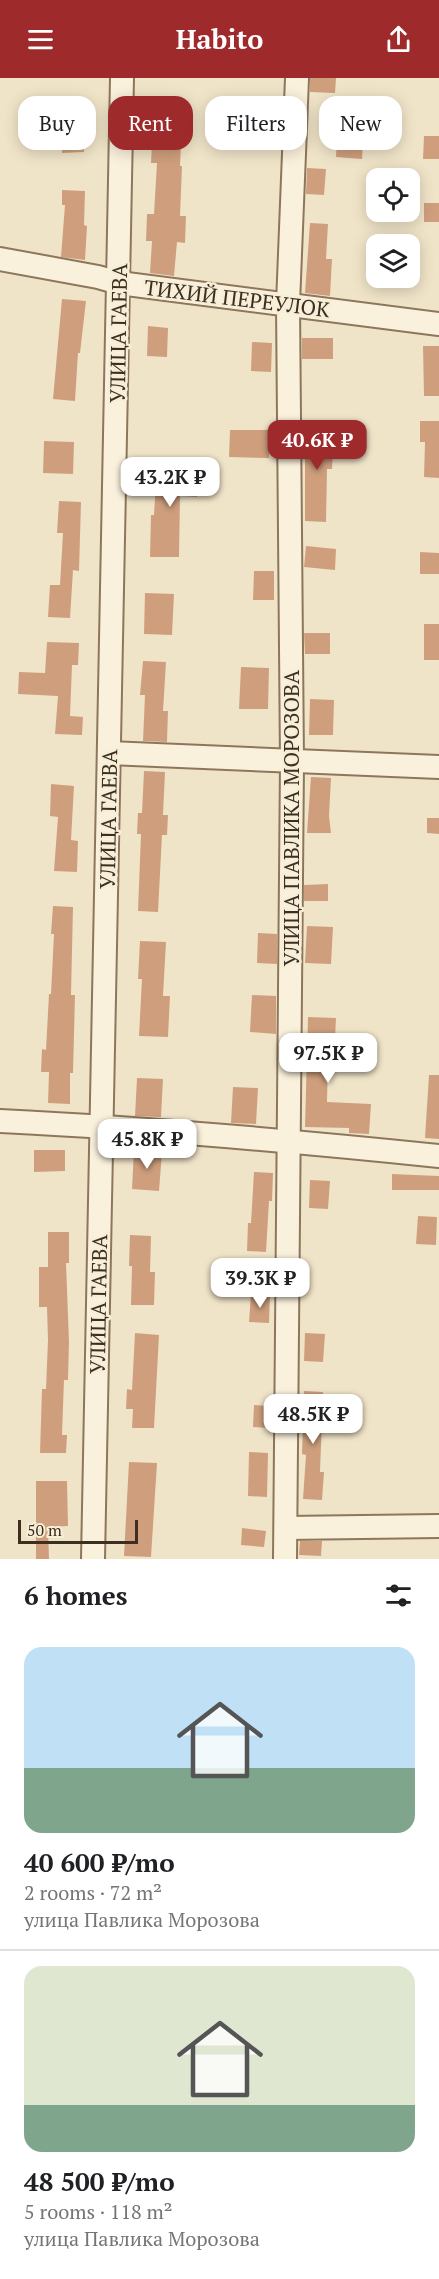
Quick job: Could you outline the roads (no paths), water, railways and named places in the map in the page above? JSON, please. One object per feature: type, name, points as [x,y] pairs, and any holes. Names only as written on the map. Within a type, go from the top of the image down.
[{"type":"street","name":"УЛИЦА ГАЕВА","points":[[93,1559],[122,78]]},
{"type":"street","name":"УЛИЦА ПАВЛИКА МОРОЗОВА","points":[[285,1559],[292,762],[288,304],[297,78]]},
{"type":"street","name":"ТИХИЙ ПЕРЕУЛОК","points":[[0,259],[119,283],[439,324]]},
{"type":"street","points":[[110,753],[439,767]]},
{"type":"street","points":[[0,1121],[100,1126],[439,1156]]},
{"type":"street","points":[[286,1528],[439,1526]]}]
